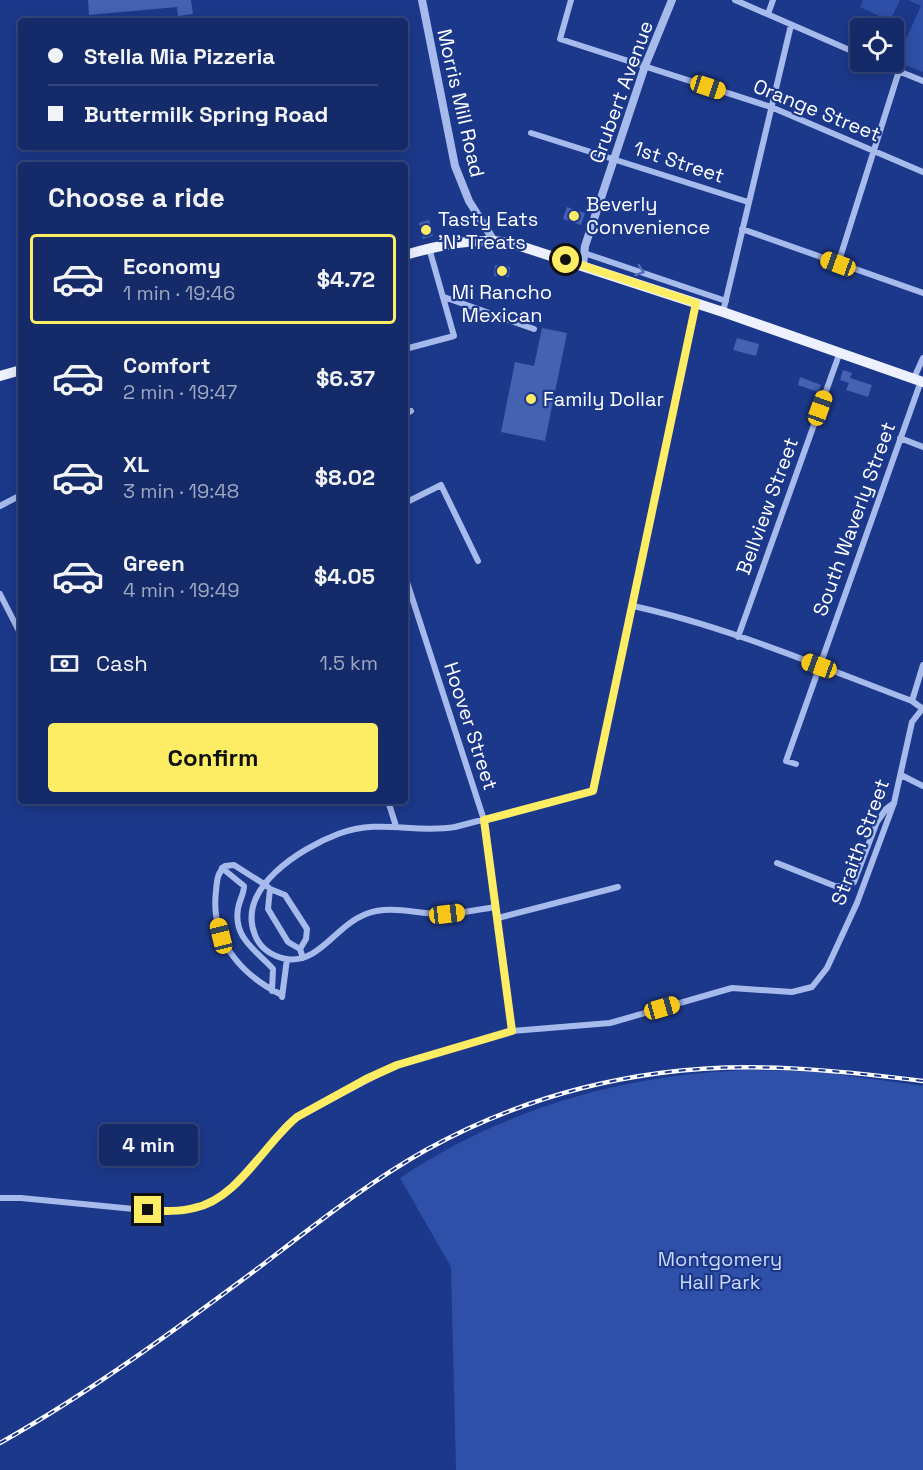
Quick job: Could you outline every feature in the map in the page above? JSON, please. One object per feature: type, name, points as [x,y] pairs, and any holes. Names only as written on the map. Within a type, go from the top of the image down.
[{"type":"main road","points":[[408,254],[466,242],[494,241],[525,247],[696,303],[724,306],[840,352],[919,380]]},
{"type":"main road","points":[[0,376],[18,371]]},
{"type":"street","name":"Morris Mill Road","points":[[422,0],[455,166],[469,201],[494,241]]},
{"type":"street","name":"Orange Street","points":[[571,0],[560,39],[771,107],[923,172]]},
{"type":"street","name":"Grubert Avenue","points":[[583,265],[584,254],[614,158],[645,66],[672,0]]},
{"type":"street","points":[[735,0],[850,50]]},
{"type":"street","points":[[768,14],[773,0]]},
{"type":"street","points":[[584,254],[724,306],[791,25]]},
{"type":"street","points":[[838,264],[899,72]]},
{"type":"street","points":[[901,72],[923,81]]},
{"type":"street","name":"1st Street","points":[[531,133],[748,202]]},
{"type":"street","points":[[742,229],[923,293]]},
{"type":"street","points":[[408,348],[454,336],[429,248]]},
{"type":"street","points":[[444,297],[534,330]]},
{"type":"street","points":[[496,907],[447,914],[377,910],[345,925],[318,951],[303,958],[287,959],[269,952],[260,944],[251,920],[252,906],[266,886],[291,860],[336,835],[365,827],[396,826],[433,830],[484,820],[593,791],[696,303]]},
{"type":"street","name":"Bellview Street","points":[[738,637],[840,352]]},
{"type":"street","name":"South Waverly Street","points":[[796,764],[786,761],[900,438],[919,380],[923,358]]},
{"type":"street","points":[[900,438],[923,447]]},
{"type":"street","points":[[408,502],[441,485],[478,561]]},
{"type":"street","points":[[0,506],[18,497]]},
{"type":"street","name":"Hoover Street","points":[[408,585],[484,820],[512,1031]]},
{"type":"street","points":[[0,594],[18,629]]},
{"type":"street","points":[[633,606],[675,616],[738,637],[912,701],[923,708]]},
{"type":"street","points":[[912,701],[923,665]]},
{"type":"street","name":"Straith Street","points":[[512,1031],[603,1024],[732,988],[792,992],[807,989],[816,983],[827,968],[857,903],[894,803],[912,722],[923,708]]},
{"type":"street","points":[[901,775],[923,786]]},
{"type":"street","points":[[777,863],[835,886],[849,886],[854,882],[882,813],[894,803]]},
{"type":"street","points":[[389,804],[396,826]]},
{"type":"street","points":[[287,959],[282,997],[245,972],[229,953],[215,914],[217,875],[222,868],[234,865],[285,896],[307,929],[306,939],[300,949]]},
{"type":"street","points":[[222,868],[244,886],[237,912],[240,927],[251,948],[273,969],[272,991]]},
{"type":"street","points":[[266,886],[268,909],[290,944],[300,949],[303,958]]},
{"type":"street","points":[[498,918],[618,887]]},
{"type":"street","points":[[0,1198],[169,1211],[200,1207],[214,1201],[231,1189],[287,1125],[320,1103],[397,1065],[512,1031]]},
{"type":"green space","points":[[863,0],[900,0],[891,18],[884,18],[860,7]]},
{"type":"green space","points":[[908,0],[923,0],[923,72],[904,64],[904,43],[921,6]]},
{"type":"green space","name":"Montgomery Hall Park","points":[[750,1070],[822,1072],[923,1086],[923,1470],[456,1470],[451,1267],[400,1178],[440,1153],[481,1132],[567,1099],[612,1087],[657,1079]]},
{"type":"building","points":[[88,0],[191,0],[193,14],[178,16],[177,7],[89,15]]},
{"type":"building","name":"Beverly Convenience","points":[[567,207],[585,213],[581,225],[563,219]]},
{"type":"building","name":"Tasty Eats 'N' Treats","points":[[429,220],[433,236],[423,239],[419,223]]},
{"type":"building","name":"Mi Rancho Mexican","points":[[495,265],[510,267],[509,277],[494,276]]},
{"type":"building","name":"Family Dollar","points":[[542,328],[567,333],[545,441],[501,432],[515,362],[534,366]]},
{"type":"building","points":[[737,338],[759,344],[756,356],[733,350]]},
{"type":"building","points":[[843,370],[852,373],[850,378],[872,385],[868,397],[846,390],[849,383],[840,380]]},
{"type":"building","points":[[800,377],[821,385],[818,392],[798,385]]},
{"type":"railway","points":[[0,1443],[69,1402],[136,1357],[384,1176],[453,1136],[510,1111],[599,1084],[693,1069],[792,1068],[923,1081]]},
{"type":"place","name":"Beverly Convenience","points":[[574,216]]},
{"type":"place","name":"Tasty Eats 'N' Treats","points":[[426,230]]},
{"type":"place","name":"Mi Rancho Mexican","points":[[502,271]]},
{"type":"place","name":"Family Dollar","points":[[531,399]]},
{"type":"route","points":[[148,1210],[179,1211],[200,1207],[214,1201],[238,1183],[250,1166],[287,1125],[320,1103],[366,1079],[419,1058],[512,1031],[484,820],[593,791],[696,309],[696,303],[566,260]]}]
